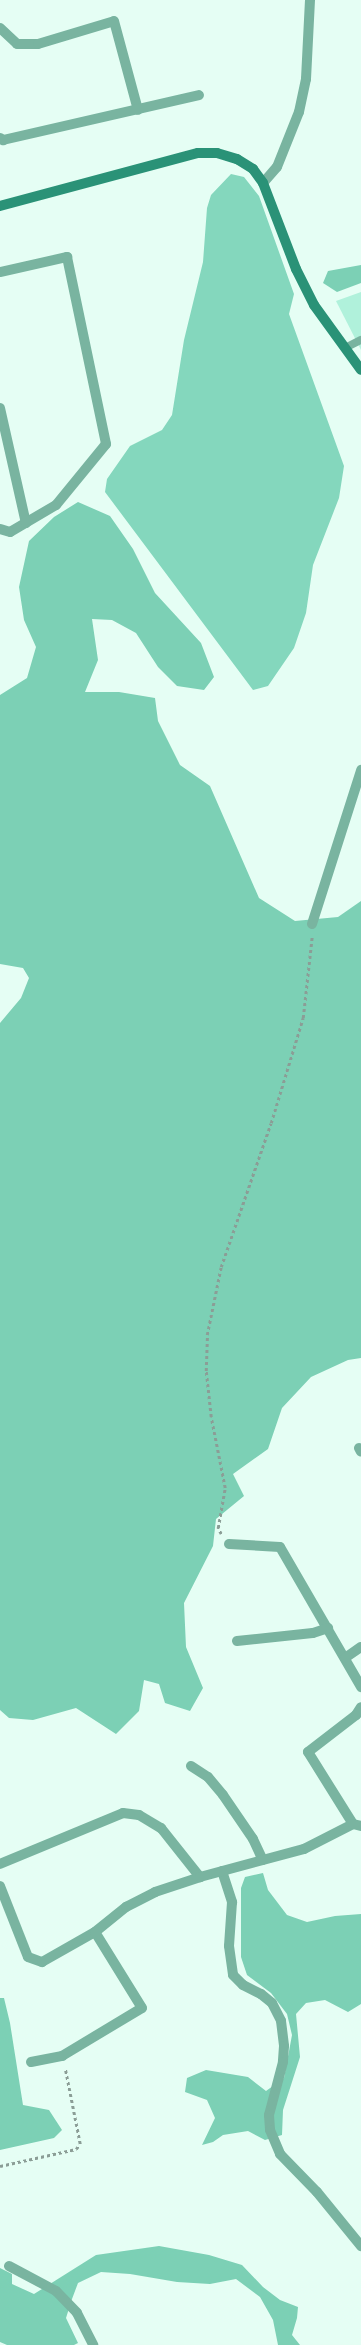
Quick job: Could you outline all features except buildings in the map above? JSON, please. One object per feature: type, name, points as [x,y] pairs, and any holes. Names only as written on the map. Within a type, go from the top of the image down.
[{"type":"street","points":[[263,183],[277,167],[299,112],[306,79],[310,0]]},
{"type":"street","points":[[0,28],[17,44],[38,44],[114,21],[138,110]]},
{"type":"street","points":[[0,138],[3,140],[199,95]]},
{"type":"street","points":[[0,206],[198,153],[217,153],[237,159],[253,170],[263,183],[296,269],[314,304],[361,370]]},
{"type":"street","points":[[0,272],[67,257],[106,444],[56,505],[10,532],[0,529]]},
{"type":"street","points":[[0,408],[26,523]]},
{"type":"street","points":[[312,924],[361,770]]},
{"type":"street","points":[[229,1544],[280,1547],[361,1687]]},
{"type":"street","points":[[237,1641],[313,1633],[328,1628]]},
{"type":"street","points":[[345,1658],[361,1647]]},
{"type":"street","points":[[0,1886],[28,1957],[42,1962],[95,1932],[126,1907],[155,1892],[200,1877],[304,1849],[357,1825],[308,1752],[356,1715],[361,1707]]},
{"type":"street","points":[[191,1766],[208,1777],[223,1795],[253,1839],[263,1860]]},
{"type":"street","points":[[0,1864],[123,1813],[139,1815],[161,1828],[200,1877]]},
{"type":"street","points":[[222,1871],[232,1902],[229,1946],[233,1975],[243,1985],[261,1994],[272,2003],[281,2021],[284,2046],[283,2062],[269,2115],[270,2130],[280,2154],[317,2192],[361,2246]]},
{"type":"street","points":[[31,2062],[62,2056],[142,2008],[95,1932]]},
{"type":"street","points":[[9,2266],[56,2291],[77,2313],[94,2345]]},
{"type":"lane","points":[[345,348],[361,340]]},
{"type":"path","points":[[229,1544],[218,1528],[225,1488],[211,1417],[206,1370],[207,1335],[221,1266],[272,1123],[303,1018],[313,942],[312,924]]},
{"type":"path","points":[[0,2166],[76,2149],[80,2144],[62,2056]]},
{"type":"shaded area","points":[[231,174],[244,177],[259,196],[294,294],[289,314],[344,466],[339,498],[313,565],[306,613],[294,648],[268,686],[253,690],[105,492],[107,479],[130,446],[162,430],[172,415],[184,340],[203,262],[207,208],[211,195]]},
{"type":"shaded area","points":[[361,265],[361,283],[337,292],[323,283],[328,271]]},
{"type":"shaded area","points":[[361,292],[361,350],[336,301]]},
{"type":"shaded area","points":[[78,502],[110,516],[133,549],[155,593],[201,643],[214,677],[204,690],[177,686],[158,667],[136,633],[112,620],[92,619],[98,660],[85,692],[119,692],[155,698],[158,721],[180,765],[210,786],[259,898],[295,921],[338,917],[361,901],[361,1358],[348,1360],[311,1377],[282,1408],[268,1449],[233,1474],[244,1496],[216,1519],[213,1546],[184,1603],[186,1647],[203,1688],[190,1711],[165,1703],[159,1684],[144,1680],[139,1711],[116,1734],[76,1708],[33,1720],[9,1718],[0,1710],[0,1023],[21,998],[29,978],[23,968],[0,964],[0,695],[27,678],[36,647],[24,620],[19,587],[29,541],[54,517]]},
{"type":"shaded area","points":[[263,1873],[268,1890],[287,1915],[307,1922],[335,1916],[361,1914],[361,2004],[348,2012],[325,2000],[306,2003],[296,2014],[300,2057],[283,2110],[282,2135],[265,2140],[248,2131],[223,2135],[213,2142],[202,2145],[215,2118],[207,2100],[185,2092],[187,2078],[206,2070],[248,2077],[266,2091],[284,2078],[292,2035],[287,2014],[271,1993],[247,1975],[241,1957],[241,1888],[245,1877]]},
{"type":"shaded area","points":[[0,1998],[4,1998],[10,2023],[23,2105],[49,2110],[62,2130],[54,2138],[0,2150]]},
{"type":"shaded area","points":[[159,2246],[209,2255],[242,2265],[263,2287],[280,2300],[298,2307],[297,2318],[292,2335],[300,2345],[278,2345],[273,2320],[260,2297],[236,2279],[210,2284],[177,2282],[130,2274],[101,2272],[78,2283],[72,2299],[66,2318],[78,2343],[74,2345],[7,2345],[0,2342],[0,2268],[12,2274],[12,2284],[34,2294],[96,2255]]}]
